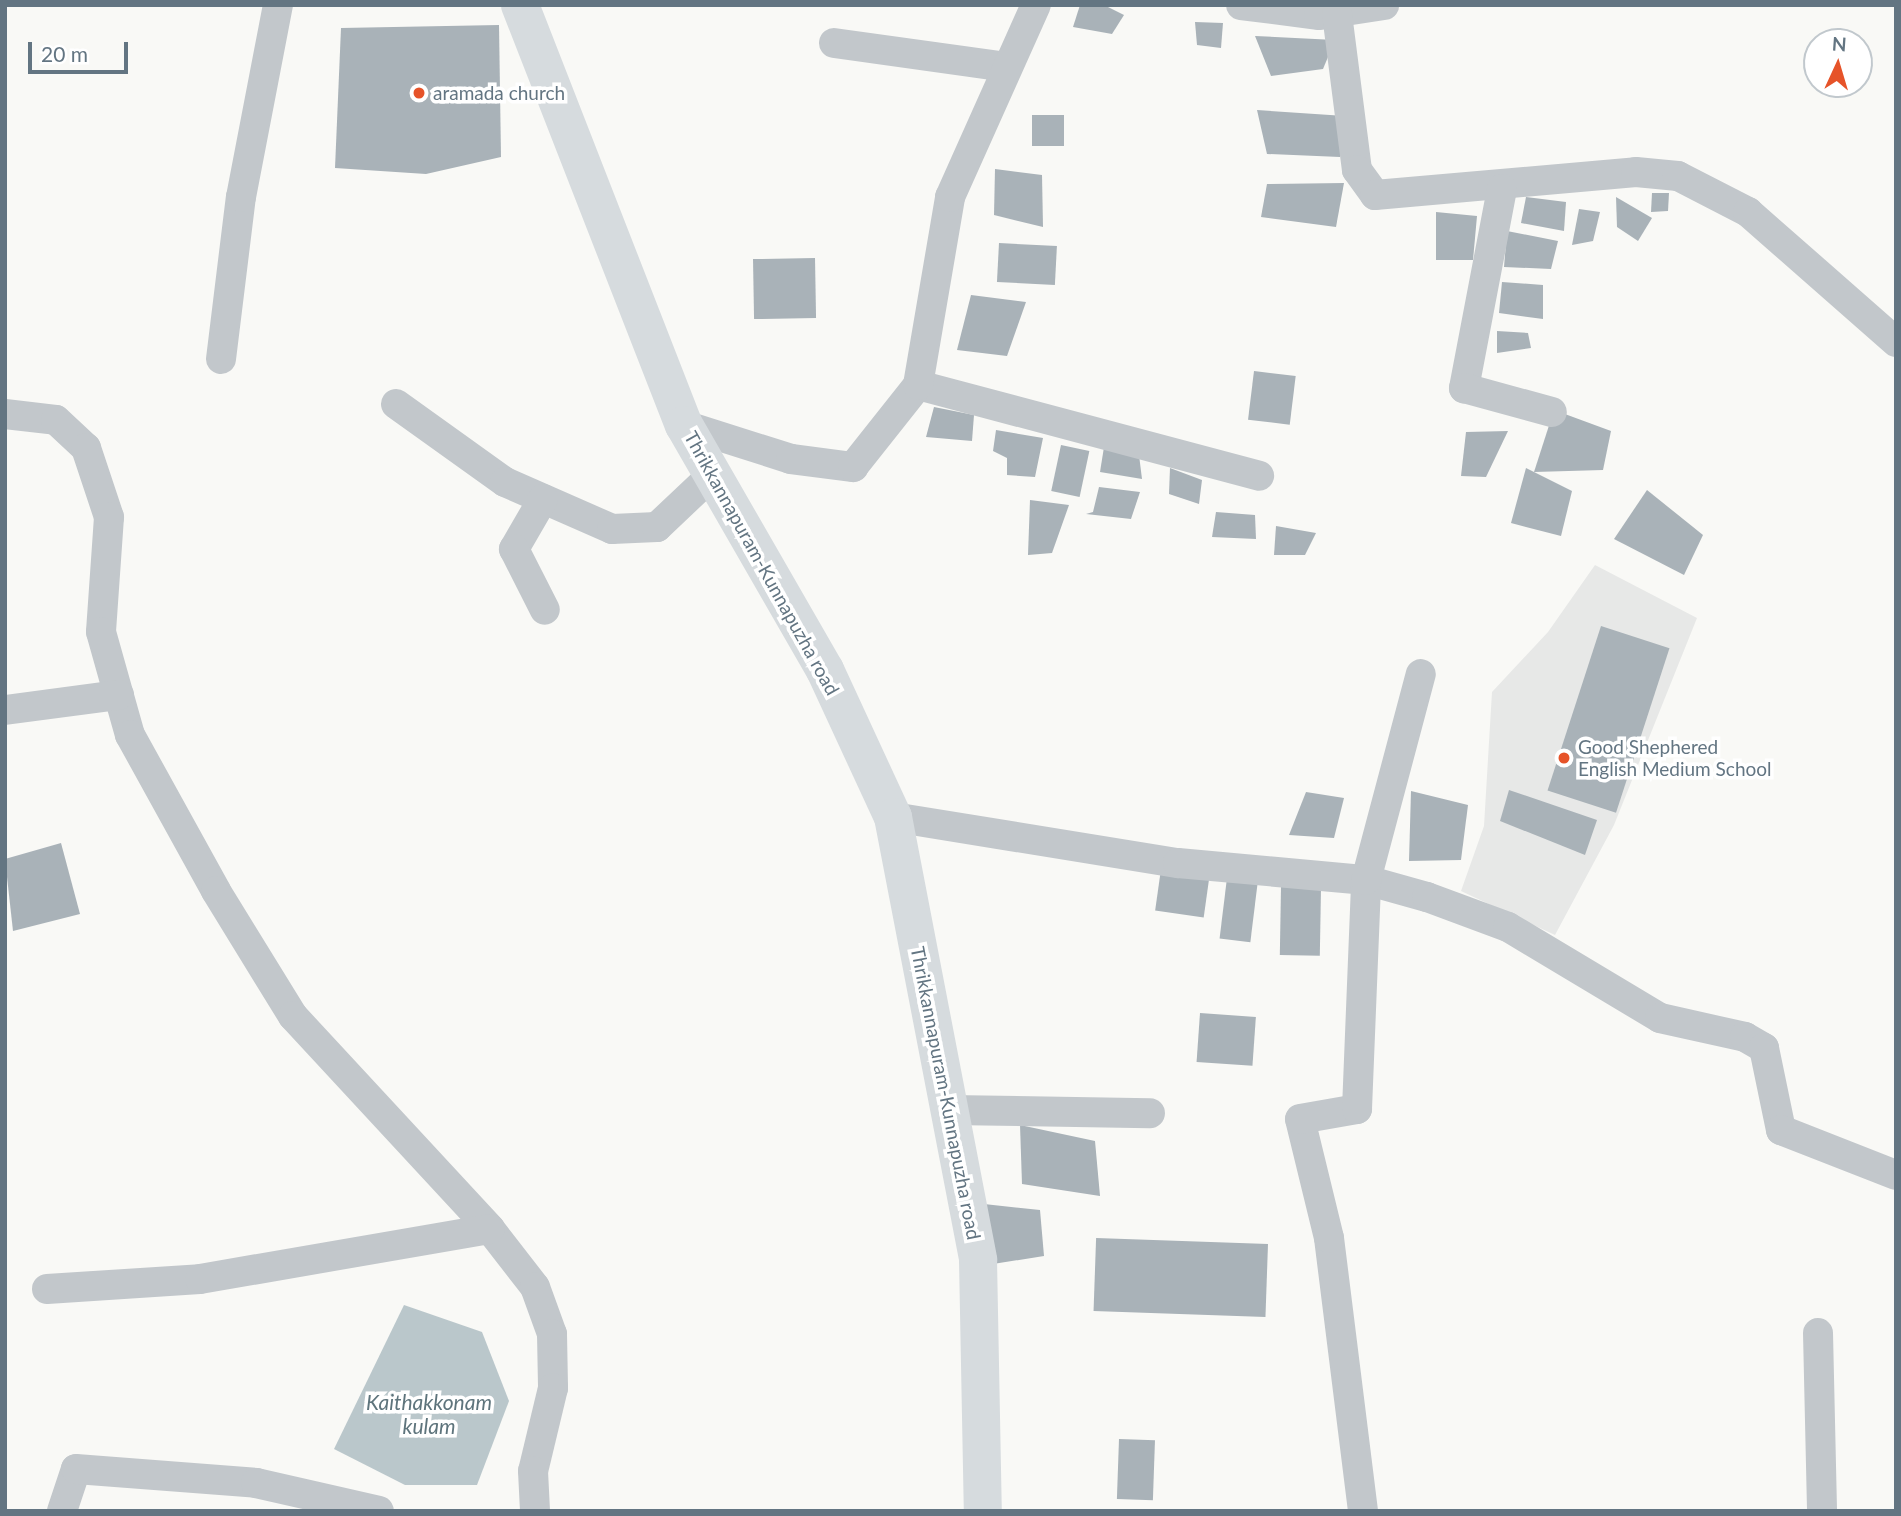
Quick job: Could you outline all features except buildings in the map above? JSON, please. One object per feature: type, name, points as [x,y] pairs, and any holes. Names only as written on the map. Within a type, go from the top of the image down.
[{"type":"street","points":[[221,359],[245,171],[278,5]]},
{"type":"street","name":"Thrikkannapuram-Kunnapuzha road","points":[[520,5],[684,425],[825,670],[893,817],[978,1260],[983,1511]]},
{"type":"street","points":[[684,425],[791,459],[853,467],[918,385],[950,197],[1036,5]]},
{"type":"street","points":[[1241,5],[1337,14],[1384,5]]},
{"type":"street","points":[[1337,14],[1357,170],[1375,195],[1502,189],[1636,172],[1678,176],[1748,212],[1892,327]]},
{"type":"street","points":[[834,43],[1007,67]]},
{"type":"street","points":[[1502,189],[1464,388],[1552,412]]},
{"type":"street","points":[[918,385],[1259,476]]},
{"type":"street","points":[[396,404],[505,482],[612,529],[657,527],[712,475]]},
{"type":"street","points":[[5,414],[57,420],[86,449],[109,517],[101,632],[137,747],[293,1016],[490,1229],[535,1287],[552,1334],[554,1388],[533,1471],[535,1511]]},
{"type":"street","points":[[543,499],[514,549],[545,610]]},
{"type":"street","points":[[1363,1511],[1329,1238],[1300,1119],[1357,1110],[1366,880],[1421,674]]},
{"type":"street","points":[[5,710],[119,695]]},
{"type":"street","points":[[893,817],[1178,863],[1366,880],[1508,927],[1660,1018],[1745,1037],[1764,1048],[1773,1068],[1781,1130],[1896,1175]]},
{"type":"street","points":[[950,1110],[1150,1113]]},
{"type":"street","points":[[47,1289],[200,1279],[490,1229]]},
{"type":"street","points":[[1818,1333],[1822,1511]]},
{"type":"street","points":[[62,1511],[76,1469],[256,1483],[360,1508]]},
{"type":"shaded area","name":"Good Shephered English Medium School","points":[[1595,565],[1697,618],[1614,825],[1555,935],[1461,891],[1484,826],[1492,692],[1548,632]]},
{"type":"water","name":"Kaithakkonam kulam","points":[[404,1305],[482,1332],[509,1401],[477,1485],[405,1485],[334,1449]]},
{"type":"place","name":"aramada church","points":[[419,93]]},
{"type":"place","name":"Good Shephered English Medium School","points":[[1564,758]]}]
